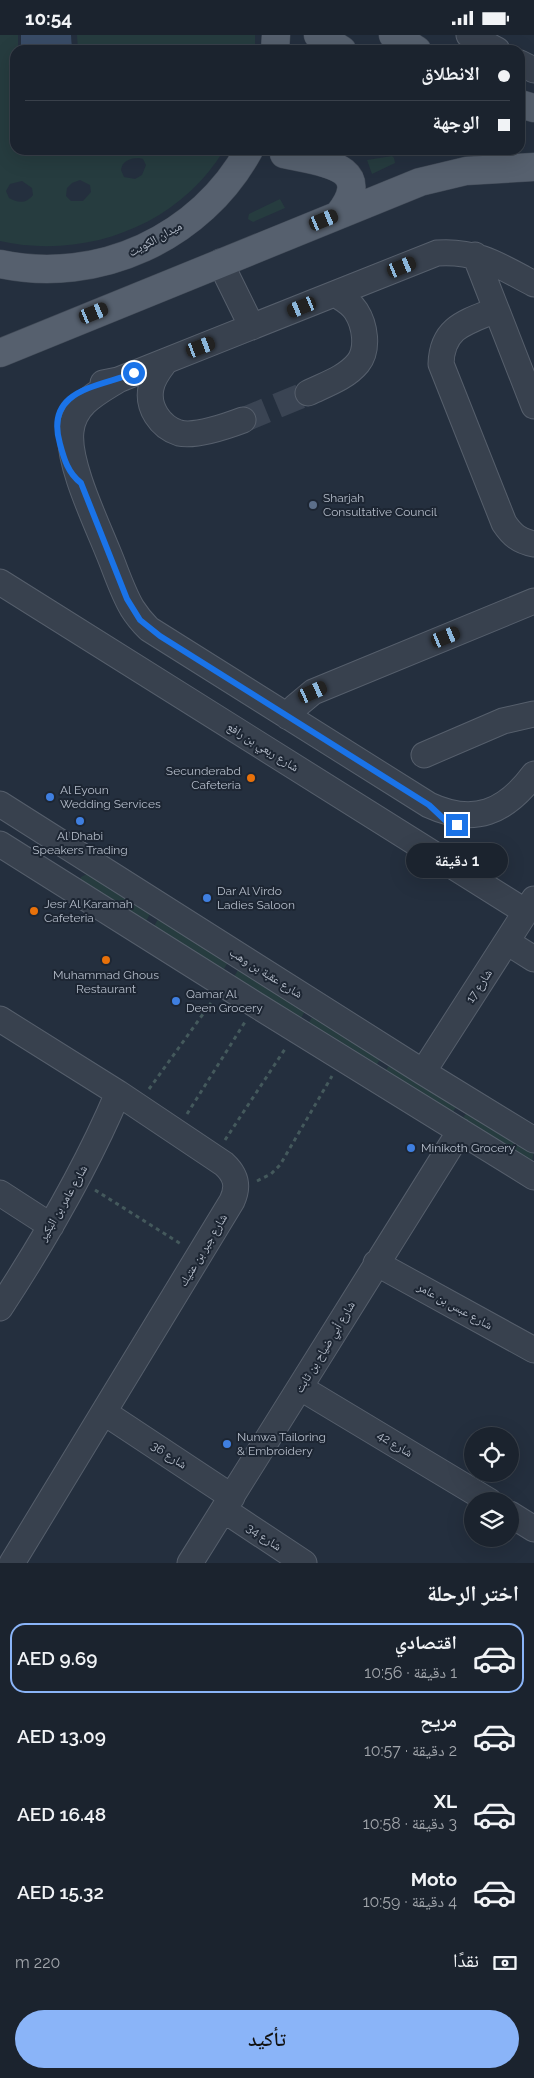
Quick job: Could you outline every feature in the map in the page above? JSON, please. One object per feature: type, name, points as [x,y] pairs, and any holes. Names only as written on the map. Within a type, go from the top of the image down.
[{"type":"main road","points":[[318,35],[334,45]]},
{"type":"main road","points":[[393,35],[410,45]]},
{"type":"main road","name":"ميدان الكويت","points":[[0,264],[37,269],[65,269],[93,265],[120,258],[146,248],[194,218],[214,199],[232,177],[246,155]]},
{"type":"main road","points":[[232,177],[283,155]]},
{"type":"main road","points":[[300,155],[332,165],[344,171],[351,182],[351,195],[339,214]]},
{"type":"main road","points":[[507,155],[534,165]]},
{"type":"main road","points":[[0,353],[420,182],[443,175],[534,165]]},
{"type":"main road","points":[[0,287],[37,269]]},
{"type":"street","points":[[469,35],[488,45]]},
{"type":"street","points":[[534,284],[474,255],[456,252],[437,253],[118,380],[99,383],[76,393],[60,411],[57,423],[59,441],[69,471],[81,483],[127,599],[140,620],[160,636],[429,805],[455,815],[482,814],[507,803],[534,774]]},
{"type":"street","points":[[474,255],[534,407]]},
{"type":"street","points":[[220,262],[252,327]]},
{"type":"street","points":[[308,393],[350,371],[359,362],[364,349],[364,335],[359,316],[346,301],[335,294]]},
{"type":"street","points":[[496,310],[463,323],[453,330],[445,340],[441,352],[441,364],[504,523],[512,534],[522,542],[534,544]]},
{"type":"street","points":[[166,361],[156,374],[151,388],[151,403],[157,416],[167,427],[180,433],[196,432],[228,426],[243,420]]},
{"type":"street","name":"شارع ربعي بن رافع","points":[[0,582],[530,906]]},
{"type":"street","points":[[288,717],[295,707],[313,692],[534,601]]},
{"type":"street","points":[[424,755],[503,721],[534,714]]},
{"type":"street","points":[[429,805],[446,821],[468,827],[480,827],[494,824],[507,818],[518,808],[534,786]]},
{"type":"street","name":"شارع عقبة بن وهب","points":[[0,804],[423,1072],[534,1140]]},
{"type":"street","points":[[0,823],[14,826],[27,821]]},
{"type":"street","points":[[0,844],[534,1177]]},
{"type":"street","name":"شارع 17","points":[[423,1072],[530,906]]},
{"type":"street","points":[[507,942],[534,959]]},
{"type":"street","points":[[0,1019],[127,1099],[214,1157],[230,1169],[237,1183]]},
{"type":"street","name":"شارع عامر بن البكير","points":[[0,1308],[51,1226],[103,1127],[127,1099]]},
{"type":"street","name":"شارع أبي ضياح بن ثابت","points":[[190,1563],[460,1131]]},
{"type":"street","name":"شارع جبر بن عتيك","points":[[12,1563],[105,1413],[232,1201],[237,1183]]},
{"type":"street","points":[[0,1193],[51,1226]]},
{"type":"street","name":"شارع عبس بن عامر","points":[[376,1263],[534,1350]]},
{"type":"street","name":"شارع 42","points":[[301,1388],[474,1492]]},
{"type":"street","name":"شارع 36","points":[[105,1413],[228,1504]]},
{"type":"street","name":"شارع 34","points":[[228,1504],[304,1563]]},
{"type":"street","points":[[519,1520],[534,1529]]},
{"type":"path","points":[[127,1099],[224,985]]},
{"type":"path","points":[[176,1131],[256,1005]]},
{"type":"path","points":[[214,1157],[298,1031]]},
{"type":"path","points":[[237,1183],[252,1183],[261,1180],[280,1165],[342,1059]]},
{"type":"path","points":[[77,1179],[199,1256]]},
{"type":"green space","points":[[0,35],[18,35],[18,45],[10,45],[10,155],[220,155],[205,177],[182,199],[155,217],[127,231],[96,241],[32,246],[0,241]],"holes":[[[130,159],[143,159],[146,165],[142,175],[135,179],[124,177],[121,170],[125,162]],[[80,180],[90,185],[91,192],[83,201],[71,201],[66,196],[67,188],[72,183]],[[22,181],[32,188],[33,195],[25,201],[12,200],[6,191],[10,184]]]},
{"type":"green space","points":[[77,35],[255,35],[255,45],[78,45]]},
{"type":"green space","points":[[392,156],[395,163],[372,174],[367,160]]},
{"type":"green space","points":[[280,199],[285,208],[253,222],[248,219],[249,214]]},
{"type":"green space","points":[[87,874],[150,914],[145,923],[80,883],[81,877]]},
{"type":"green space","points":[[158,919],[228,962],[223,971],[153,928]]},
{"type":"green space","points":[[238,970],[305,1011],[300,1020],[233,978]]},
{"type":"green space","points":[[313,1016],[381,1058],[375,1067],[307,1025]]},
{"type":"green space","points":[[390,1064],[457,1106],[450,1116],[384,1073]]},
{"type":"green space","points":[[469,1108],[534,1150],[532,1162],[463,1118]]},
{"type":"water","points":[[21,35],[71,35],[72,45],[21,45]]},
{"type":"tunnel","points":[[243,420],[308,393]]},
{"type":"place","name":"Sharjah Consultative Council","points":[[313,505]]},
{"type":"place","name":"Secunderabd Cafeteria","points":[[251,778]]},
{"type":"place","name":"Al Eyoun Wedding Services","points":[[50,797]]},
{"type":"place","name":"Al Dhabi Speakers Trading","points":[[80,821]]},
{"type":"place","name":"Dar Al Virdo Ladies Saloon","points":[[207,898]]},
{"type":"place","name":"Jesr Al Karamah Cafeteria","points":[[34,911]]},
{"type":"place","name":"Muhammad Ghous Restaurant","points":[[106,960]]},
{"type":"place","name":"Qamar Al Deen Grocery","points":[[176,1001]]},
{"type":"place","name":"Minikoth Grocery","points":[[411,1148]]},
{"type":"place","name":"Nunwa Tailoring & Embroidery","points":[[227,1444]]},
{"type":"route","points":[[134,373],[118,380],[99,383],[76,393],[60,411],[57,435],[67,466],[72,476],[81,483],[127,599],[140,620],[149,629],[429,805],[436,814],[446,821],[457,825]]}]
